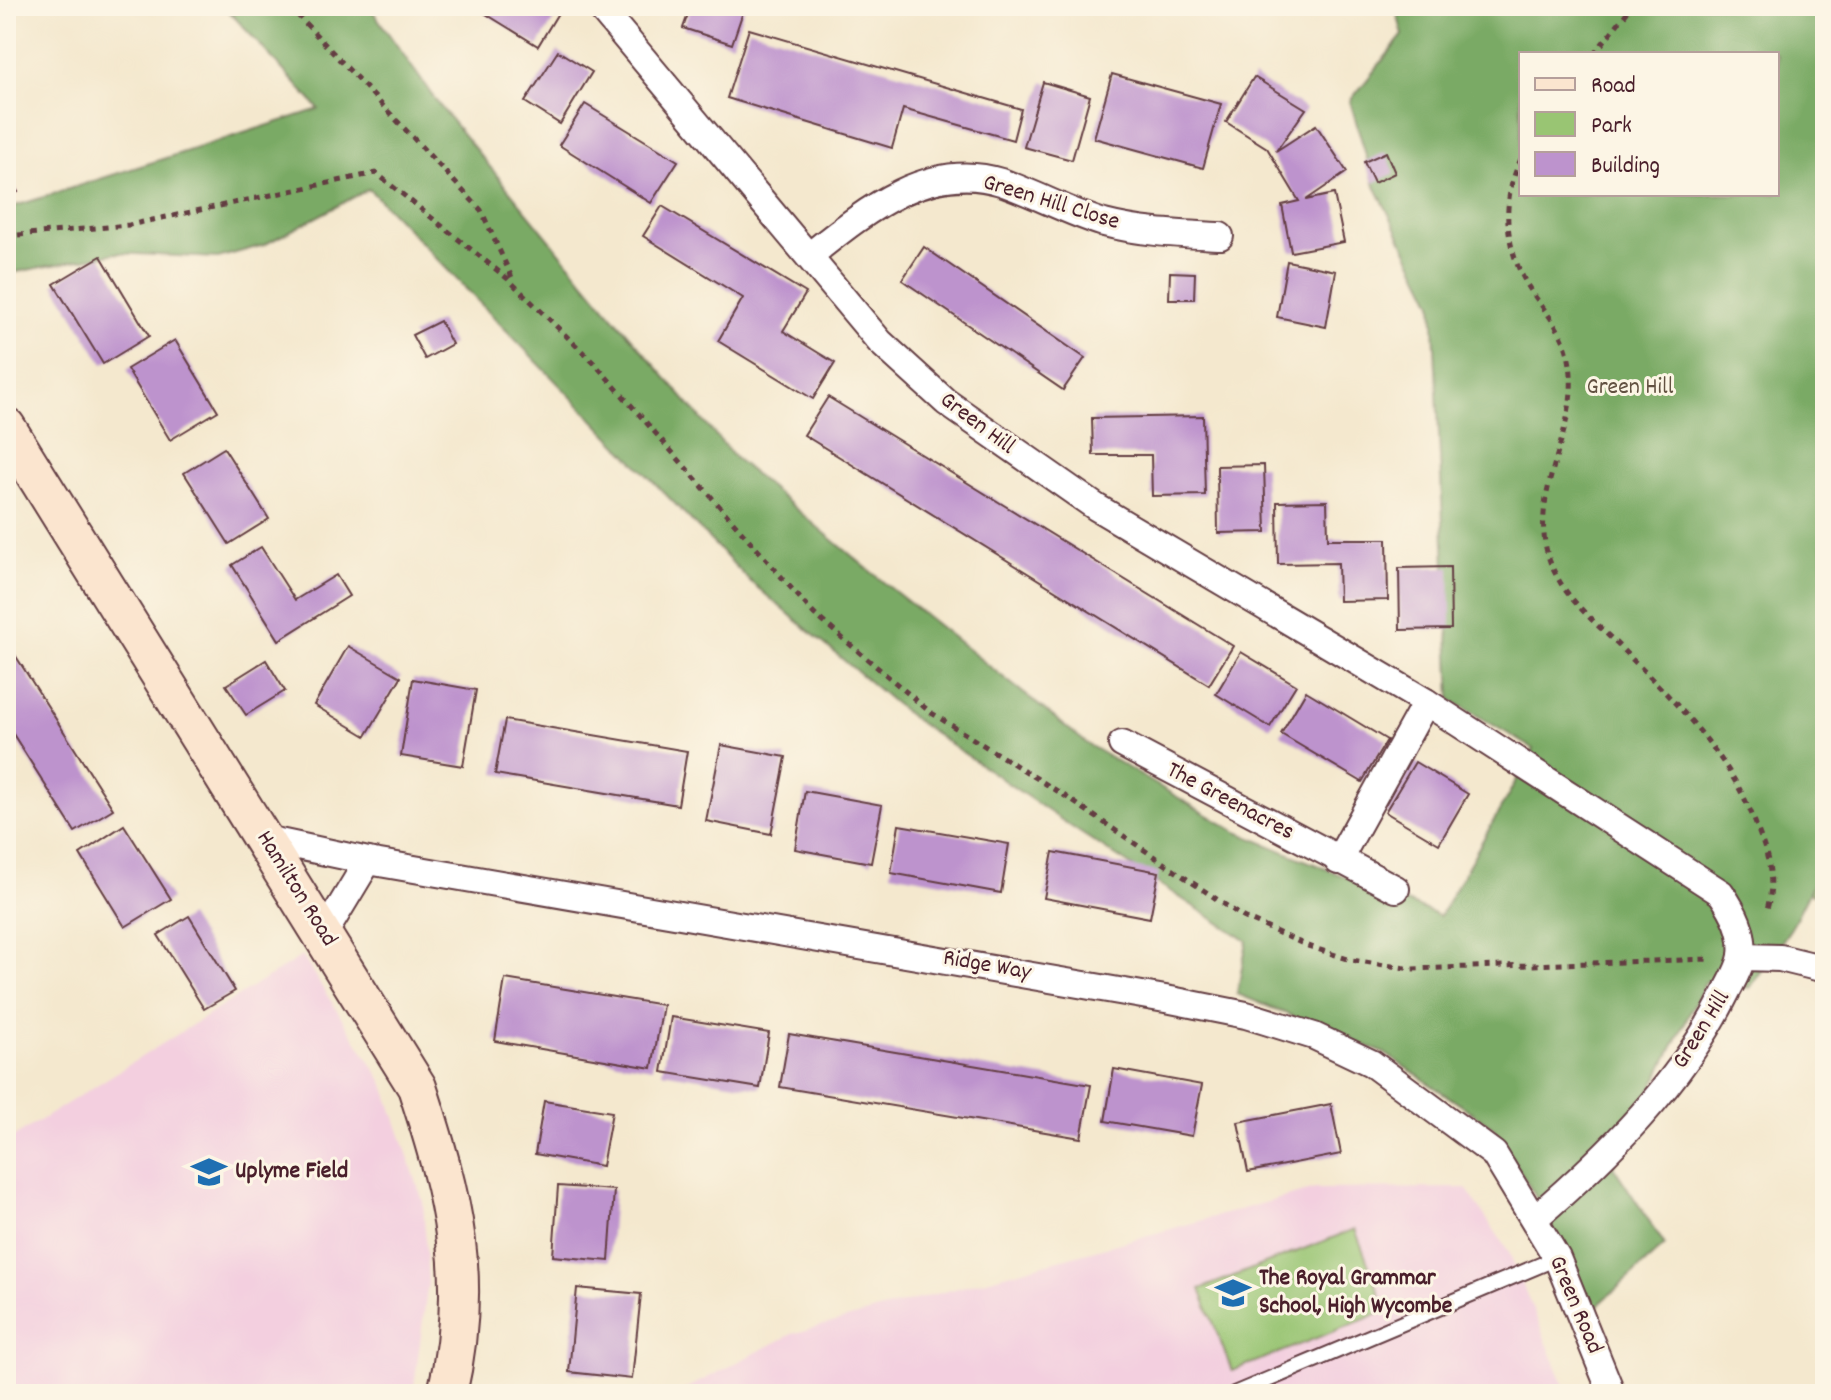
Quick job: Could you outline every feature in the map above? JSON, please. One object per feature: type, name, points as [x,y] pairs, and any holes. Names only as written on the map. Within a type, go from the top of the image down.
[{"type":"street","name":"Green Hill","points":[[599,6],[880,342],[946,402],[1016,455],[1096,507],[1426,702],[1721,893],[1739,924],[1742,957],[1719,1008],[1668,1083],[1577,1182],[1535,1218]]},
{"type":"street","name":"Green Hill Close","points":[[809,256],[866,210],[910,187],[959,177],[998,181],[1107,223],[1159,233],[1220,236]]},
{"type":"street","name":"Hamilton Road","points":[[6,427],[417,1087],[442,1162],[458,1236],[459,1340],[447,1394]]},
{"type":"street","points":[[1338,861],[1426,702]]},
{"type":"street","name":"The Greenacres","points":[[1122,744],[1396,889]]},
{"type":"street","name":"Ridge Way","points":[[265,839],[368,861],[961,961],[1246,1015],[1314,1036],[1371,1063],[1412,1092],[1454,1128],[1494,1154],[1535,1218]]},
{"type":"street","points":[[324,934],[368,861]]},
{"type":"street","points":[[1742,957],[1780,958],[1825,969]]},
{"type":"street","name":"Green Road","points":[[1535,1218],[1557,1258],[1612,1394]]},
{"type":"lane","points":[[1234,1394],[1557,1258]]},
{"type":"path","points":[[289,6],[481,210],[516,287]]},
{"type":"path","points":[[1596,52],[1632,6]]},
{"type":"path","points":[[1519,164],[1507,194],[1507,228],[1526,282],[1563,340],[1572,375],[1571,407],[1541,520],[1546,552],[1560,583],[1678,706],[1722,758],[1750,808],[1770,861],[1772,893]]},
{"type":"path","points":[[6,236],[129,225],[376,173],[516,287],[595,364],[814,614],[930,712],[1062,794],[1243,917],[1308,946],[1351,960],[1412,969],[1742,957]]},
{"type":"shaded area","name":"Uplyme Field","points":[[302,956],[383,1082],[423,1201],[428,1283],[413,1394],[6,1394],[6,1142]]},
{"type":"shaded area","name":"The Royal Grammar School, High Wycombe","points":[[1466,1188],[1509,1252],[1568,1394],[676,1394],[792,1334],[1315,1189]]},
{"type":"green space","points":[[224,6],[369,6],[439,105],[605,307],[735,458],[888,586],[1089,745],[1237,832],[1440,916],[1534,749],[1451,700],[1433,303],[1375,186],[1350,101],[1403,35],[1395,6],[1825,6],[1822,412],[1825,860],[1791,928],[1750,988],[1706,981],[1613,1166],[1665,1245],[1594,1309],[1534,1194],[1493,1127],[1384,1053],[1237,994],[1247,941],[1076,830],[911,717],[751,582],[369,189],[264,245],[218,258],[116,253],[6,274],[6,209],[319,109]]},
{"type":"green space","points":[[1825,287],[1825,510],[1822,412]]},
{"type":"green space","points":[[1825,860],[1825,896],[1808,893]]},
{"type":"green space","points":[[1355,1229],[1386,1311],[1232,1371],[1200,1289]]},
{"type":"building","points":[[473,6],[546,6],[558,13],[538,46]]},
{"type":"building","points":[[691,6],[745,6],[732,44],[683,28]]},
{"type":"building","points":[[749,29],[1021,109],[1013,140],[903,109],[892,148],[727,98]]},
{"type":"building","points":[[558,51],[592,72],[560,124],[525,102]]},
{"type":"building","points":[[1112,74],[1221,104],[1203,168],[1094,138]]},
{"type":"building","points":[[1254,77],[1306,109],[1276,151],[1316,125],[1347,172],[1306,200],[1334,194],[1344,242],[1291,252],[1282,205],[1299,201],[1267,148],[1226,122]]},
{"type":"building","points":[[1043,82],[1090,96],[1072,160],[1024,147]]},
{"type":"building","points":[[585,104],[678,161],[651,203],[559,145]]},
{"type":"building","points":[[1386,152],[1395,173],[1374,183],[1364,162]]},
{"type":"building","points":[[6,174],[18,192],[6,200]]},
{"type":"building","points":[[662,206],[806,293],[783,331],[835,363],[813,399],[718,341],[743,298],[643,236]]},
{"type":"building","points":[[924,247],[1085,358],[1063,390],[902,280]]},
{"type":"building","points":[[101,256],[149,336],[103,364],[54,284]]},
{"type":"building","points":[[1287,261],[1336,271],[1326,327],[1277,317]]},
{"type":"building","points":[[1170,272],[1195,273],[1194,299],[1169,299]]},
{"type":"building","points":[[440,321],[452,344],[425,359],[412,335]]},
{"type":"building","points":[[175,340],[218,411],[170,440],[127,369]]},
{"type":"building","points":[[828,397],[1233,646],[1209,685],[804,435]]},
{"type":"building","points":[[1203,416],[1205,495],[1152,496],[1151,455],[1093,455],[1092,418]]},
{"type":"building","points":[[224,448],[269,519],[229,544],[184,473]]},
{"type":"building","points":[[1264,465],[1266,532],[1218,533],[1217,466]]},
{"type":"building","points":[[1327,501],[1328,539],[1387,539],[1388,600],[1339,601],[1338,563],[1278,564],[1277,502]]},
{"type":"building","points":[[261,547],[295,600],[336,575],[349,596],[279,640],[232,565]]},
{"type":"building","points":[[1450,567],[1451,629],[1400,630],[1399,568]]},
{"type":"building","points":[[348,646],[401,677],[366,736],[314,705]]},
{"type":"building","points":[[10,647],[113,809],[75,832],[6,723],[6,650]]},
{"type":"building","points":[[1241,652],[1296,685],[1270,727],[1216,694]]},
{"type":"building","points":[[266,660],[285,691],[246,715],[226,685]]},
{"type":"building","points":[[413,679],[476,690],[463,766],[401,756]]},
{"type":"building","points":[[1306,691],[1387,740],[1362,782],[1281,734]]},
{"type":"building","points":[[505,720],[687,751],[678,805],[495,774]]},
{"type":"building","points":[[721,745],[786,757],[771,834],[706,821]]},
{"type":"building","points":[[1415,762],[1468,794],[1439,844],[1385,812]]},
{"type":"building","points":[[805,791],[882,805],[871,863],[795,849]]},
{"type":"building","points":[[124,825],[171,899],[125,927],[80,854]]},
{"type":"building","points":[[899,825],[1009,844],[1001,893],[891,873]]},
{"type":"building","points":[[1053,852],[1159,872],[1150,918],[1044,898]]},
{"type":"building","points":[[189,916],[235,991],[204,1009],[158,935]]},
{"type":"building","points":[[505,979],[663,1005],[652,1068],[495,1041]]},
{"type":"building","points":[[671,1017],[769,1033],[760,1088],[662,1072]]},
{"type":"building","points":[[789,1034],[1091,1085],[1081,1138],[780,1087]]},
{"type":"building","points":[[1114,1069],[1202,1085],[1192,1136],[1105,1121]]},
{"type":"building","points":[[544,1101],[612,1112],[602,1166],[535,1154]]},
{"type":"building","points":[[1331,1104],[1341,1154],[1248,1172],[1238,1122]]},
{"type":"building","points":[[558,1186],[614,1190],[609,1261],[553,1256]]},
{"type":"building","points":[[577,1288],[641,1294],[632,1379],[569,1372]]},
{"type":"place","name":"Uplyme Field","points":[[209,1172]]},
{"type":"place","name":"The Royal Grammar School, High Wycombe","points":[[1233,1293]]}]
